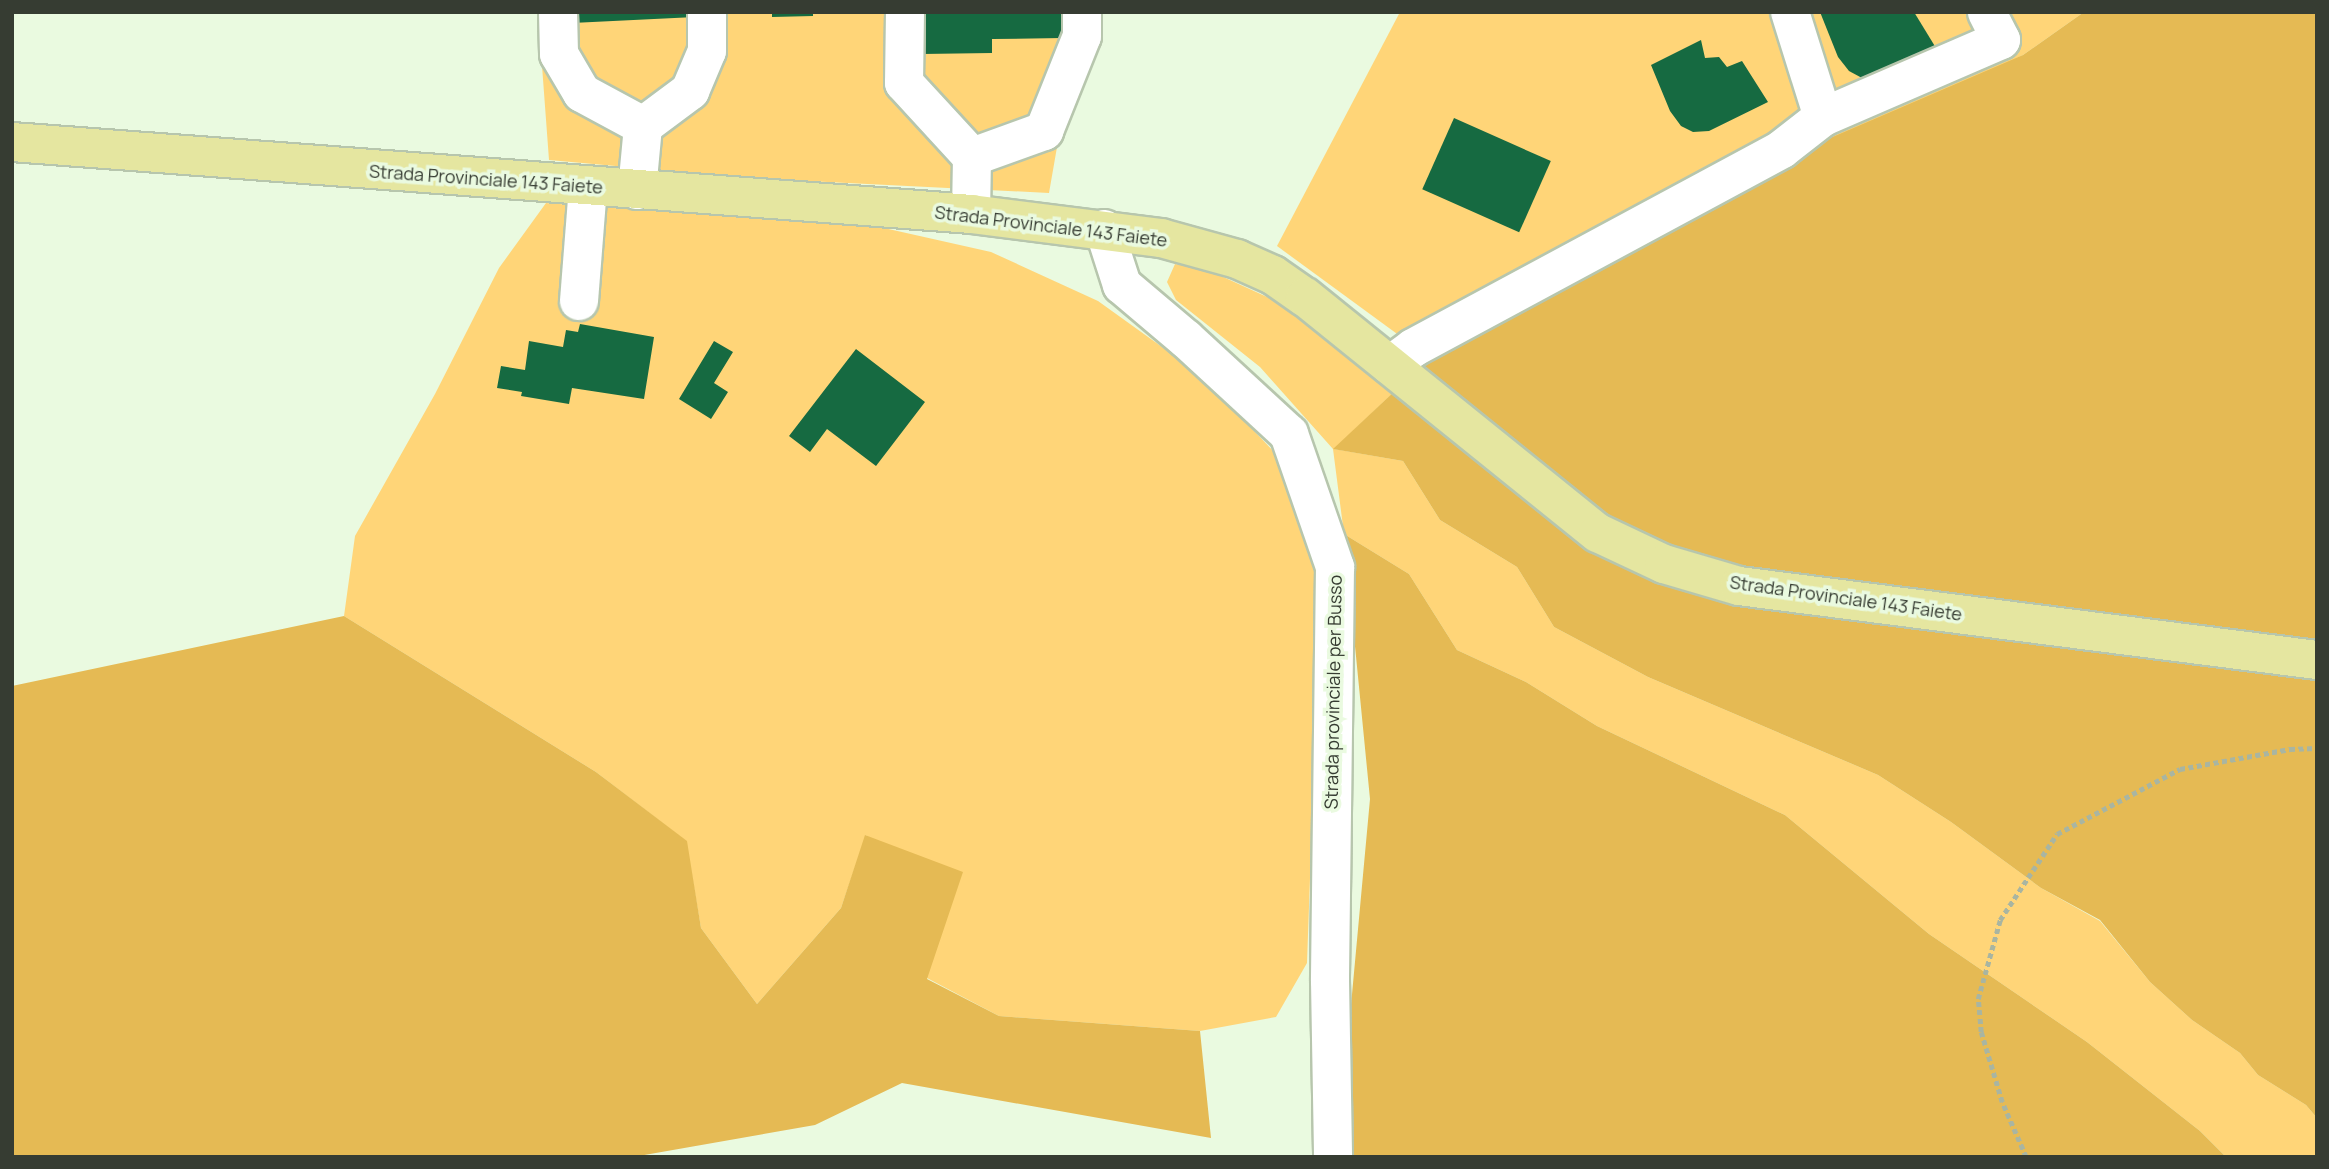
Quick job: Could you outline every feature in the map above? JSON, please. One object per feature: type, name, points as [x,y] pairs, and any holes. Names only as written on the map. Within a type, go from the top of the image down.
[{"type":"main road","name":"Strada Provinciale 143 Faiete","points":[[12,142],[971,214],[1161,238],[1225,255],[1273,275],[1305,297],[1598,533],[1664,564],[1739,586],[2317,660]]},
{"type":"street","points":[[558,12],[559,54],[582,93],[643,126]]},
{"type":"street","points":[[637,191],[643,126],[690,91],[707,51],[706,12]]},
{"type":"street","points":[[905,12],[904,83],[972,157],[971,214]]},
{"type":"street","points":[[972,157],[1044,131],[1082,36],[1082,12]]},
{"type":"street","points":[[1790,12],[1823,117]]},
{"type":"street","points":[[1390,365],[1413,348],[1782,149],[1823,117],[2001,40],[1987,12]]},
{"type":"street","points":[[579,301],[588,187]]},
{"type":"street","name":"Strada provinciale per Busso","points":[[1104,229],[1122,285],[1186,339],[1289,434],[1335,567],[1330,981],[1333,1157]]},
{"type":"path","points":[[2026,1157],[2002,1102],[1980,1032],[1978,999],[2000,920],[2057,834],[2180,769],[2290,749],[2317,748]]},
{"type":"shaded area","points":[[538,12],[1094,12],[1060,130],[1049,193],[749,178],[549,160]]},
{"type":"shaded area","points":[[1400,12],[2084,12],[2023,55],[1430,358],[1277,246]]},
{"type":"shaded area","points":[[2084,12],[2317,12],[2317,1118],[2306,1105],[2258,1075],[2240,1053],[2192,1020],[2150,982],[2100,920],[2041,888],[1951,822],[1878,775],[1648,677],[1554,627],[1517,567],[1440,520],[1403,461],[1333,449],[1430,358],[1770,164],[2023,55]]},
{"type":"shaded area","points":[[546,203],[884,228],[991,252],[1098,301],[1201,375],[1275,453],[1321,570],[1307,963],[1276,1017],[1200,1031],[999,1016],[927,978],[866,835],[841,908],[757,1004],[701,928],[686,841],[596,772],[344,616],[355,536],[435,394],[499,268]]},
{"type":"shaded area","points":[[1175,264],[1208,270],[1289,307],[1396,390],[1334,449],[1403,461],[1440,520],[1517,567],[1554,627],[1648,677],[1878,775],[1951,822],[2041,888],[2100,921],[2150,982],[2192,1020],[2240,1053],[2258,1075],[2306,1105],[2317,1118],[2317,1157],[2226,1157],[2200,1131],[2087,1042],[1929,934],[1785,815],[1597,726],[1526,682],[1457,650],[1409,574],[1344,534],[1333,449],[1260,367],[1176,300],[1167,282]]},
{"type":"shaded area","points":[[1344,534],[1409,574],[1457,650],[1526,682],[1597,726],[1785,815],[1929,934],[2087,1042],[2200,1131],[2226,1157],[1337,1157],[1370,799]]},
{"type":"shaded area","points":[[344,616],[596,772],[687,841],[701,928],[757,1004],[841,908],[865,835],[963,872],[927,979],[999,1016],[1200,1031],[1211,1138],[902,1083],[815,1125],[633,1157],[12,1157],[12,686]]},
{"type":"building","points":[[571,12],[694,12],[695,17],[572,23]]},
{"type":"building","points":[[772,12],[813,12],[813,16],[772,17]]},
{"type":"building","points":[[921,12],[1061,12],[1062,38],[992,39],[992,53],[922,54]]},
{"type":"building","points":[[1820,12],[1914,12],[1936,48],[1877,77],[1862,78],[1849,71],[1838,57]]},
{"type":"building","points":[[1701,40],[1705,58],[1719,57],[1727,67],[1742,61],[1768,102],[1709,131],[1693,132],[1681,126],[1670,111],[1651,65]]},
{"type":"building","points":[[1454,118],[1551,161],[1519,232],[1422,189]]},
{"type":"building","points":[[580,324],[654,337],[644,399],[572,388],[569,404],[521,396],[522,392],[497,388],[501,366],[525,370],[529,341],[563,347],[566,330],[578,332]]},
{"type":"building","points":[[714,341],[733,352],[714,383],[728,392],[711,419],[679,399]]},
{"type":"building","points":[[856,349],[925,402],[876,466],[827,429],[810,452],[789,436]]}]
